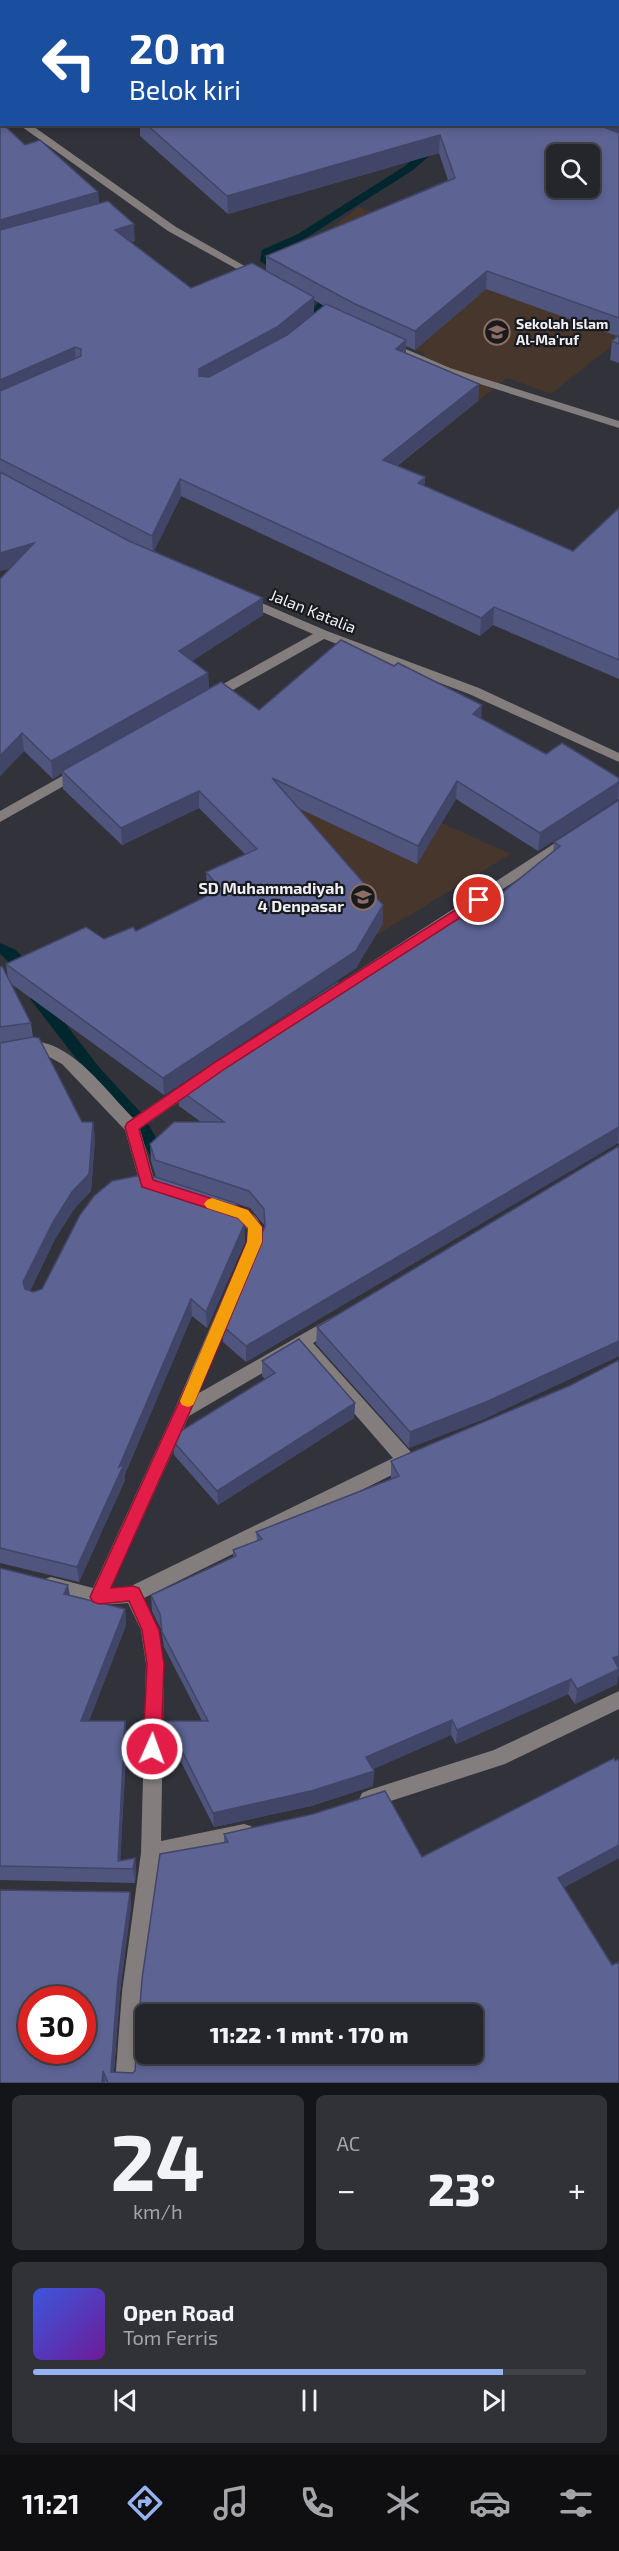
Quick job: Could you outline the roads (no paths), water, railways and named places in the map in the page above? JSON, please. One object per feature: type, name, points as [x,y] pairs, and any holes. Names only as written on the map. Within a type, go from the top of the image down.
[{"type":"street","points":[[25,126],[131,206],[274,285]]},
{"type":"street","points":[[381,341],[446,370],[619,425]]},
{"type":"street","name":"Jalan Katalia","points":[[234,596],[322,634],[474,691],[619,758]]},
{"type":"street","points":[[198,705],[322,634]]},
{"type":"street","points":[[0,817],[94,764]]},
{"type":"street","points":[[310,1008],[582,831]]},
{"type":"street","points":[[0,1053],[31,1045],[54,1052],[67,1060],[132,1127],[147,1183]]},
{"type":"street","points":[[132,1127],[204,1077]]},
{"type":"street","points":[[128,1186],[147,1183],[169,1190]]},
{"type":"street","points":[[99,1597],[183,1411],[255,1242],[255,1227],[243,1214],[211,1204]]},
{"type":"street","points":[[183,1411],[343,1318]]},
{"type":"street","points":[[303,1342],[405,1460]]},
{"type":"street","points":[[33,1581],[99,1597],[133,1594],[427,1451]]},
{"type":"street","points":[[125,2083],[132,1992],[151,1853],[155,1664],[150,1630],[133,1594]]},
{"type":"street","points":[[356,1803],[498,1758],[619,1700]]},
{"type":"street","points":[[151,1853],[266,1828]]},
{"type":"street","points":[[123,1895],[145,1895]]},
{"type":"waterway","points":[[283,272],[265,261],[266,252],[302,236],[409,168],[432,148],[466,126]]},
{"type":"waterway","points":[[305,326],[324,303],[310,291]]},
{"type":"waterway","points":[[0,948],[11,954],[22,966],[36,996],[93,1070],[138,1119],[161,1160]]},
{"type":"place","name":"Sekolah Islam Al-Ma'ruf","points":[[497,332]]},
{"type":"place","name":"SD Muhammadiyah 4 Denpasar","points":[[363,897]]}]
